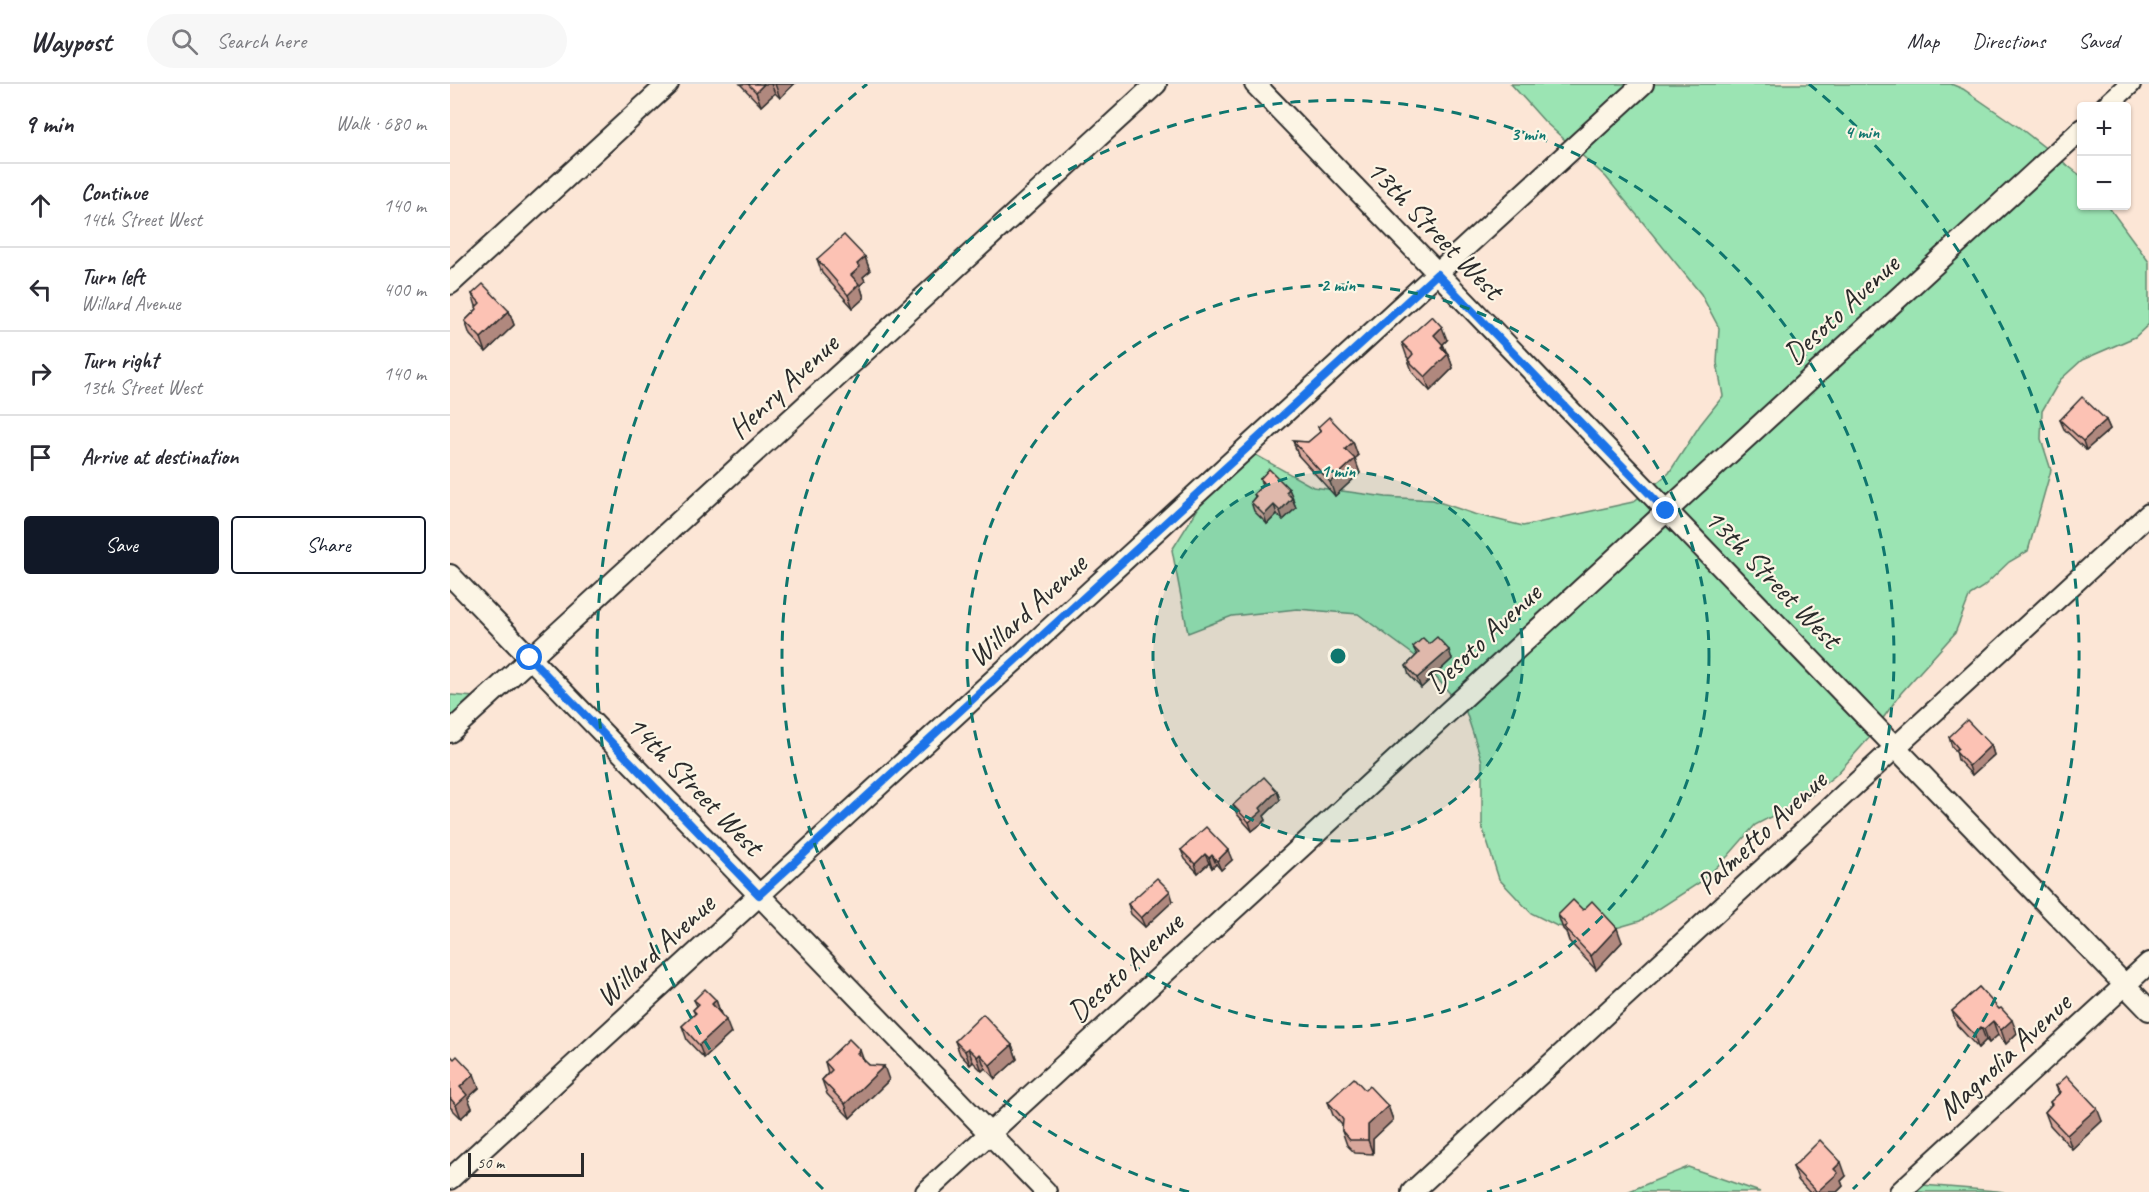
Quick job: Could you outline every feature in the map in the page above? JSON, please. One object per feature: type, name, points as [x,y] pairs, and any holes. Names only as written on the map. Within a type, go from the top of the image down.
[{"type":"street","points":[[450,284],[668,84]]},
{"type":"street","name":"Henry Avenue","points":[[450,732],[1156,84]]},
{"type":"street","name":"13th Street West","points":[[1255,84],[2149,1010]]},
{"type":"street","name":"Willard Avenue","points":[[450,1179],[1643,84]]},
{"type":"street","points":[[2110,102],[2130,84]]},
{"type":"street","name":"Desoto Avenue","points":[[926,1192],[2077,134]]},
{"type":"street","name":"Palmetto Avenue","points":[[1412,1192],[2149,514]]},
{"type":"street","name":"14th Street West","points":[[450,575],[1046,1192]]},
{"type":"street","name":"Magnolia Avenue","points":[[1900,1192],[2149,963]]},
{"type":"green space","points":[[1511,84],[1951,84],[1963,89],[2020,128],[2077,173],[2077,210],[2111,210],[2149,262],[2149,324],[2135,337],[2082,360],[2060,380],[2042,411],[2041,439],[2051,470],[2028,551],[2009,562],[1983,587],[1970,595],[1955,633],[1901,693],[1869,738],[1837,774],[1807,798],[1755,825],[1702,881],[1640,921],[1616,928],[1590,931],[1557,926],[1531,913],[1499,879],[1482,826],[1482,761],[1466,712],[1422,661],[1358,614],[1297,609],[1232,616],[1188,633],[1172,550],[1238,445],[1313,487],[1386,497],[1433,500],[1474,514],[1523,526],[1633,502],[1669,473],[1700,425],[1723,396],[1717,363],[1719,328],[1701,294],[1606,177],[1545,122]]},
{"type":"green space","points":[[450,695],[489,698],[450,733]]},
{"type":"green space","points":[[1688,1167],[1760,1192],[1627,1192]]},
{"type":"green space","points":[[1922,1185],[1997,1191],[2004,1192],[1904,1192]]},
{"type":"building","points":[[748,84],[764,84],[756,92]]},
{"type":"building","points":[[844,235],[865,257],[857,264],[860,267],[851,275],[859,284],[848,295],[817,259]]},
{"type":"building","points":[[483,284],[509,311],[481,338],[465,321],[480,303],[472,294]]},
{"type":"building","points":[[1432,316],[1442,327],[1434,335],[1448,354],[1425,377],[1408,360],[1413,354],[1402,343]]},
{"type":"building","points":[[2082,397],[2106,420],[2083,441],[2060,420]]},
{"type":"building","points":[[1329,417],[1353,442],[1345,449],[1355,459],[1330,482],[1293,441],[1308,442],[1321,431],[1318,427]]},
{"type":"building","points":[[1269,469],[1289,489],[1286,492],[1292,498],[1280,511],[1274,505],[1264,515],[1251,502],[1256,496],[1254,494],[1264,484],[1260,479]]},
{"type":"building","points":[[1437,637],[1449,650],[1417,678],[1406,666],[1419,653],[1413,647],[1423,638],[1429,644]]},
{"type":"building","points":[[1967,720],[1991,745],[1969,766],[1955,751],[1958,748],[1949,737]]},
{"type":"building","points":[[1264,777],[1277,791],[1260,808],[1262,811],[1249,822],[1233,805]]},
{"type":"building","points":[[1206,827],[1228,850],[1217,861],[1212,855],[1209,858],[1205,854],[1195,864],[1181,850]]},
{"type":"building","points":[[1157,878],[1170,891],[1141,918],[1128,904]]},
{"type":"building","points":[[1573,900],[1583,910],[1592,901],[1617,928],[1591,956],[1564,927],[1567,925],[1558,915]]},
{"type":"building","points":[[1979,987],[2012,1020],[2001,1030],[1993,1021],[1984,1029],[1981,1027],[1974,1034],[1952,1011]]},
{"type":"building","points":[[705,989],[716,1000],[712,1004],[726,1020],[699,1045],[682,1026],[696,1013],[693,1010],[699,1004],[694,1000]]},
{"type":"building","points":[[983,1014],[1012,1045],[990,1065],[980,1054],[977,1057],[968,1048],[965,1051],[955,1041]]},
{"type":"building","points":[[849,1039],[860,1050],[857,1053],[869,1065],[884,1066],[845,1104],[822,1080],[832,1070],[825,1062]]},
{"type":"building","points":[[450,1055],[454,1059],[457,1056],[474,1074],[460,1087],[467,1095],[456,1105],[450,1098]]},
{"type":"building","points":[[2067,1076],[2097,1108],[2067,1135],[2045,1112],[2052,1104],[2050,1102],[2061,1092],[2056,1086]]},
{"type":"building","points":[[1354,1078],[1365,1090],[1369,1086],[1388,1106],[1368,1125],[1368,1140],[1350,1140],[1342,1131],[1343,1120],[1328,1102]]},
{"type":"building","points":[[1820,1140],[1841,1162],[1834,1169],[1838,1173],[1817,1192],[1793,1167]]},
{"type":"route","points":[[530,658],[759,895],[1437,274],[1666,511]]}]
